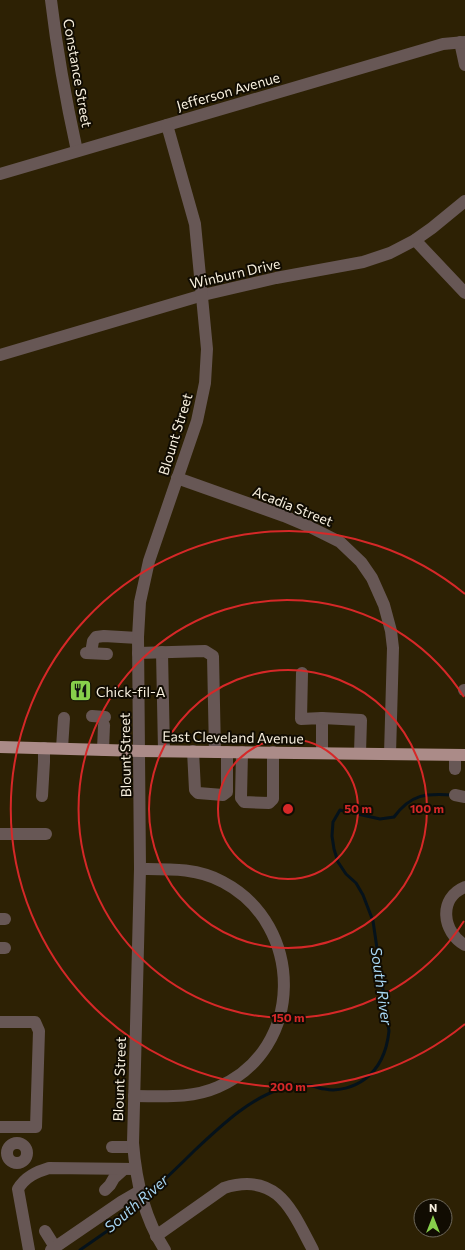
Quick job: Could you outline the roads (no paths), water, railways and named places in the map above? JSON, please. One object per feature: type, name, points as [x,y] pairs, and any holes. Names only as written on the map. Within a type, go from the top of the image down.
[{"type":"main road","name":"East Cleveland Avenue","points":[[0,747],[193,752],[460,755]]},
{"type":"street","name":"Constance Street","points":[[51,0],[56,45],[77,151]]},
{"type":"street","name":"Jefferson Avenue","points":[[0,174],[444,44],[463,42]]},
{"type":"street","points":[[463,42],[465,65]]},
{"type":"street","name":"Blount Street","points":[[165,1250],[156,1236],[143,1205],[140,1191],[129,1169],[133,1147],[140,869],[138,638],[140,602],[149,561],[197,421],[205,383],[207,349],[195,224],[167,124]]},
{"type":"street","name":"Winburn Drive","points":[[0,355],[203,295],[276,278],[363,262],[390,253],[415,240],[465,201]]},
{"type":"street","points":[[415,240],[465,293]]},
{"type":"street","name":"Acadia Street","points":[[177,478],[310,526],[340,542],[361,562],[372,578],[384,605],[391,631],[393,648],[390,754]]},
{"type":"street","points":[[107,654],[89,653],[96,637],[138,638]]},
{"type":"street","points":[[138,653],[205,651],[213,656],[221,752],[227,792],[223,795],[198,793],[195,790],[193,752]]},
{"type":"street","points":[[162,652],[164,751]]},
{"type":"street","points":[[302,673],[301,719],[322,718],[362,720],[360,754]]},
{"type":"street","points":[[62,748],[67,716]]},
{"type":"street","points":[[92,716],[104,721],[103,750]]},
{"type":"street","points":[[322,718],[322,753]]},
{"type":"street","points":[[42,796],[44,748]]},
{"type":"street","points":[[242,752],[241,798],[244,802],[268,802],[273,798],[273,752]]},
{"type":"street","points":[[455,769],[460,755]]},
{"type":"street","points":[[0,834],[46,834]]},
{"type":"street","points":[[134,1096],[194,1095],[218,1088],[238,1076],[257,1060],[272,1038],[281,1014],[285,989],[283,962],[276,938],[263,916],[244,896],[223,882],[200,872],[178,869],[140,869]]},
{"type":"street","points":[[465,887],[456,893],[450,900],[446,912],[447,921],[453,936],[465,945]]},
{"type":"street","points":[[0,1022],[35,1022],[39,1031],[36,1127],[0,1127]]},
{"type":"street","points":[[112,1147],[133,1147]]},
{"type":"street","points":[[29,1250],[18,1189],[22,1181],[37,1172],[49,1168],[129,1169]]},
{"type":"street","points":[[105,1190],[114,1178],[129,1169]]},
{"type":"street","points":[[156,1236],[224,1188],[246,1184],[259,1185],[280,1197],[291,1208],[313,1250]]},
{"type":"street","points":[[45,1231],[53,1249],[121,1202],[140,1191]]},
{"type":"waterway","name":"South River","points":[[145,1198],[224,1123],[246,1106],[258,1099],[283,1088],[294,1086],[309,1085],[330,1090],[346,1088],[361,1082],[371,1074],[379,1064],[387,1045],[389,1031],[373,921],[363,895],[356,883],[346,874],[338,862],[332,836],[333,822],[340,810],[380,819],[394,817],[400,809],[413,799],[435,794],[453,795]]},
{"type":"waterway","name":"South River","points":[[80,1250],[113,1227],[140,1203]]},
{"type":"place","name":"Chick-fil-A","points":[[81,691]]}]
